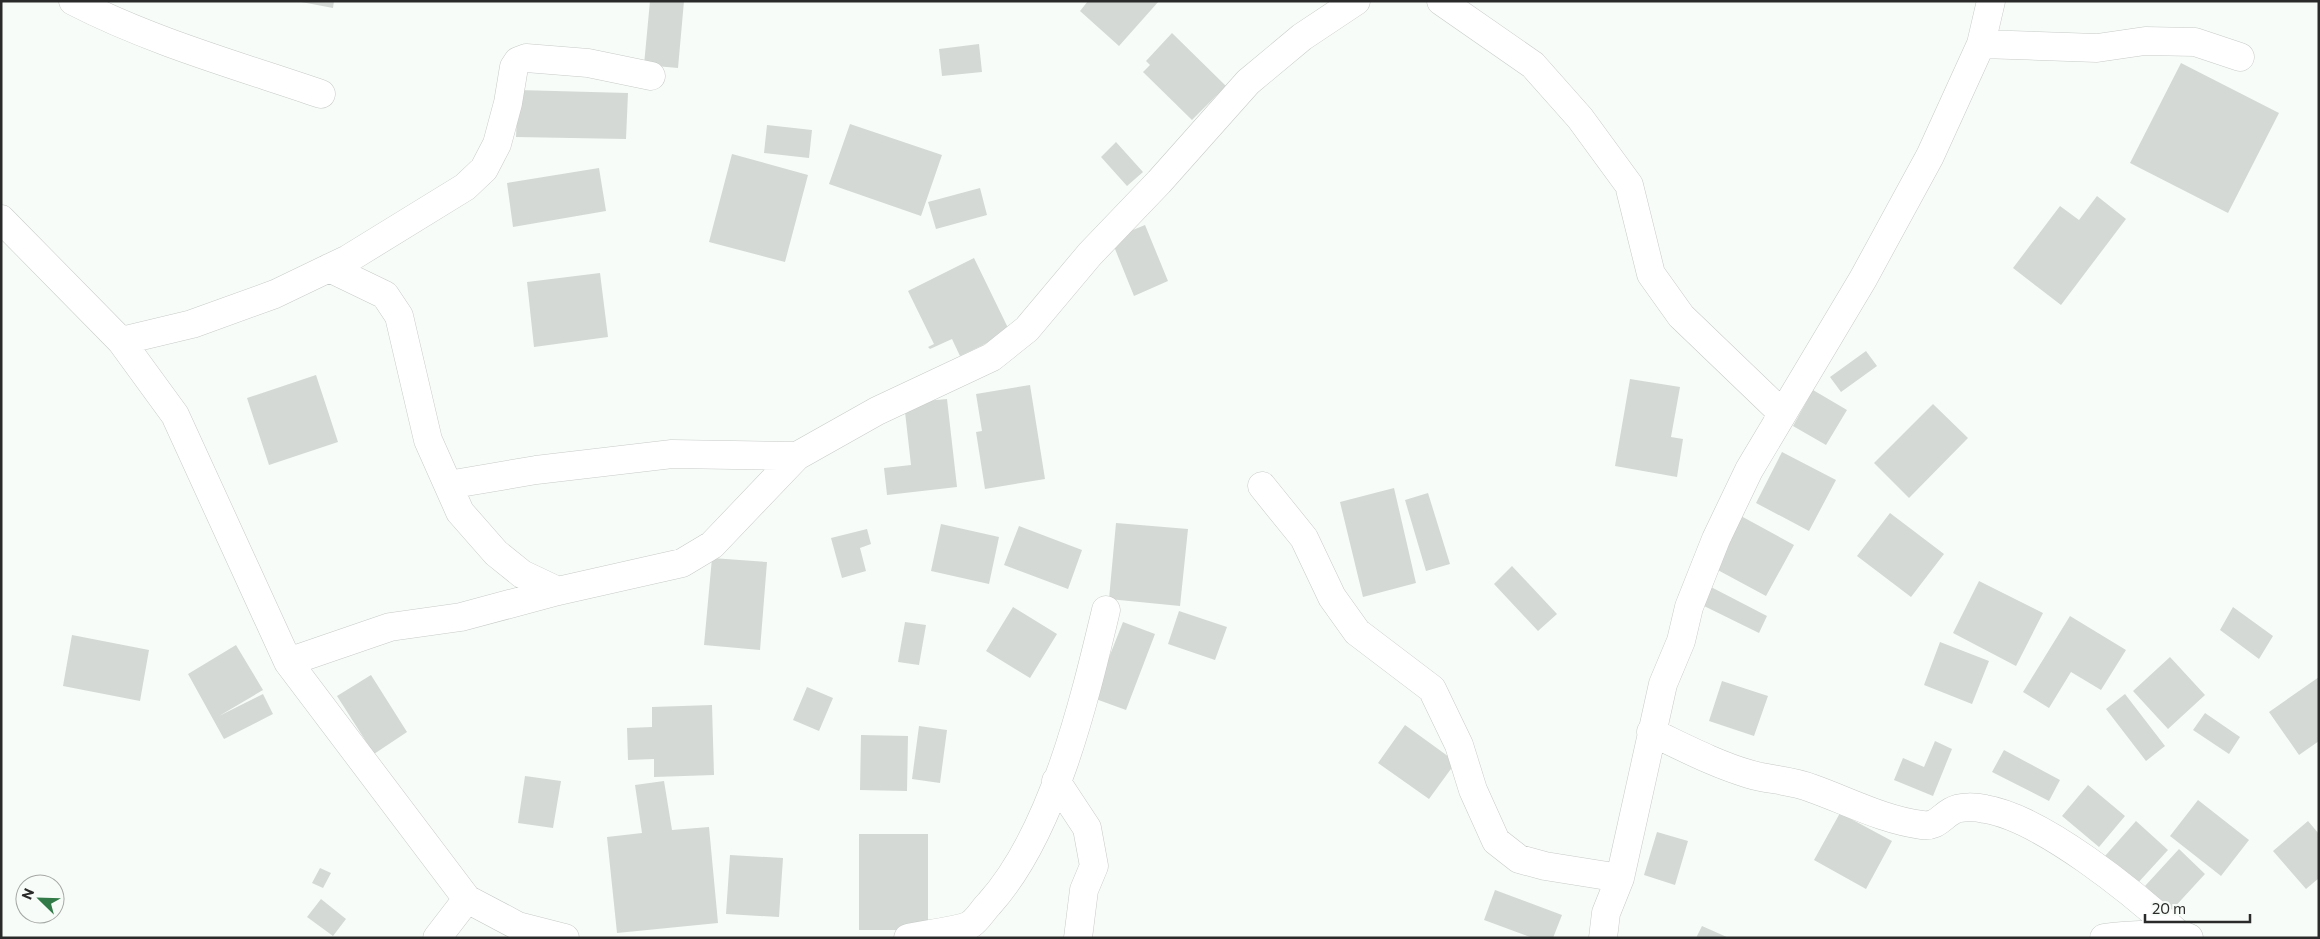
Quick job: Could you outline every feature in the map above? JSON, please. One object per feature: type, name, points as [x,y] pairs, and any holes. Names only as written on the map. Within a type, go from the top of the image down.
[{"type":"street","points":[[73,1],[97,13],[208,55],[321,94]]},
{"type":"street","points":[[288,662],[390,627],[461,617],[558,591],[682,563],[712,545],[796,456],[877,411],[992,357],[1020,335],[1090,254],[1159,182],[1248,82],[1302,37],[1356,1]]},
{"type":"street","points":[[1441,1],[1533,65],[1580,118],[1628,185],[1651,274],[1681,316],[1782,414]]},
{"type":"street","points":[[1603,938],[1606,913],[1620,878],[1663,684],[1681,641],[1689,607],[1716,539],[1749,470],[1820,353],[1934,148],[1981,44],[1991,1]]},
{"type":"street","points":[[1981,44],[2097,48],[2145,41],[2195,42],[2240,56]]},
{"type":"street","points":[[121,341],[192,324],[275,294],[348,259],[465,187],[484,168],[497,144],[508,103],[514,67],[518,61],[526,58],[588,63],[650,76]]},
{"type":"street","points":[[1,218],[121,341],[176,415],[288,662],[467,899],[518,926],[564,938]]},
{"type":"street","points":[[329,268],[385,295],[399,316],[428,440],[460,512],[496,552],[522,574],[558,591]]},
{"type":"street","points":[[448,484],[536,470],[672,454],[796,456]]},
{"type":"street","points":[[1262,486],[1304,538],[1332,597],[1357,632],[1432,689],[1458,745],[1473,790],[1496,841],[1519,859],[1545,866],[1620,878]]},
{"type":"street","points":[[908,938],[970,925],[1008,883],[1035,834],[1056,782],[1085,698],[1106,610]]},
{"type":"street","points":[[1651,732],[1702,756],[1749,774],[1809,787],[1882,816],[1924,825],[1938,823],[1952,810],[1985,808],[2004,814],[2026,824],[2089,862],[2183,935]]},
{"type":"street","points":[[1056,782],[1087,828],[1094,866],[1084,890],[1078,938]]},
{"type":"street","points":[[437,938],[467,899]]},
{"type":"street","points":[[2104,938],[2127,934],[2183,935]]},
{"type":"building","points":[[296,1],[334,1],[333,8]]},
{"type":"building","points":[[650,1],[684,1],[678,68],[644,65]]},
{"type":"building","points":[[1088,1],[1159,1],[1119,46],[1080,11]]},
{"type":"building","points":[[1172,33],[1226,86],[1192,120],[1143,72],[1150,65],[1146,61]]},
{"type":"building","points":[[979,44],[982,72],[942,76],[939,49]]},
{"type":"building","points":[[2181,63],[2279,113],[2228,213],[2130,163]]},
{"type":"building","points":[[518,90],[628,93],[626,139],[516,137]]},
{"type":"building","points":[[850,124],[942,155],[921,216],[829,184]]},
{"type":"building","points":[[767,125],[812,130],[809,158],[764,153]]},
{"type":"building","points":[[1116,142],[1143,172],[1127,186],[1101,157]]},
{"type":"building","points":[[732,154],[808,175],[785,262],[709,242]]},
{"type":"building","points":[[599,168],[606,211],[513,227],[507,183]]},
{"type":"building","points":[[980,188],[987,215],[936,229],[928,202]]},
{"type":"building","points":[[2097,196],[2126,219],[2061,305],[2013,268],[2060,206],[2079,220]]},
{"type":"building","points":[[1145,225],[1168,281],[1134,296],[1111,239]]},
{"type":"building","points":[[974,258],[1010,332],[960,356],[952,339],[930,349],[928,347],[934,344],[908,291]]},
{"type":"building","points":[[600,273],[608,337],[534,347],[527,282]]},
{"type":"building","points":[[1866,351],[1877,366],[1841,392],[1830,377]]},
{"type":"building","points":[[316,375],[338,442],[269,465],[247,398]]},
{"type":"building","points":[[1630,379],[1680,387],[1671,437],[1683,439],[1677,477],[1615,466]]},
{"type":"building","points":[[1030,385],[1045,479],[985,489],[976,432],[982,431],[976,394]]},
{"type":"building","points":[[1813,390],[1847,410],[1826,445],[1793,426]]},
{"type":"building","points":[[947,399],[957,487],[887,495],[884,468],[911,465],[904,403]]},
{"type":"building","points":[[1933,404],[1968,438],[1909,498],[1874,463]]},
{"type":"building","points":[[1782,452],[1836,480],[1809,531],[1756,503]]},
{"type":"building","points":[[1394,488],[1416,583],[1363,597],[1340,502]]},
{"type":"building","points":[[1428,493],[1450,564],[1426,571],[1405,500]]},
{"type":"building","points":[[1890,513],[1944,554],[1911,597],[1857,556]]},
{"type":"building","points":[[1741,516],[1794,545],[1766,596],[1714,568]]},
{"type":"building","points":[[1116,523],[1188,529],[1180,606],[1109,599]]},
{"type":"building","points":[[941,524],[999,537],[989,584],[931,571]]},
{"type":"building","points":[[1019,526],[1082,550],[1068,589],[1004,565]]},
{"type":"building","points":[[867,529],[871,544],[860,548],[866,571],[842,578],[831,538]]},
{"type":"building","points":[[712,558],[767,562],[760,650],[704,645]]},
{"type":"building","points":[[1512,566],[1557,614],[1538,631],[1494,584]]},
{"type":"building","points":[[1979,581],[2043,613],[2016,666],[1953,633]]},
{"type":"building","points":[[1711,587],[1767,616],[1759,633],[1702,605]]},
{"type":"building","points":[[1013,607],[1057,634],[1030,678],[986,651]]},
{"type":"building","points":[[2233,607],[2273,636],[2259,659],[2220,630]]},
{"type":"building","points":[[1179,611],[1227,627],[1215,660],[1168,644]]},
{"type":"building","points":[[2070,616],[2126,650],[2101,690],[2071,672],[2049,708],[2023,692]]},
{"type":"building","points":[[905,622],[926,625],[919,665],[898,662]]},
{"type":"building","points":[[1123,622],[1155,634],[1126,710],[1093,698]]},
{"type":"building","points":[[72,635],[149,650],[140,701],[63,686]]},
{"type":"building","points":[[1940,642],[1989,661],[1972,704],[1924,685]]},
{"type":"building","points":[[236,645],[263,690],[219,716],[263,694],[273,714],[224,739],[188,674]]},
{"type":"building","points":[[2170,657],[2205,695],[2168,729],[2133,691]]},
{"type":"building","points":[[371,675],[407,732],[374,754],[337,696]]},
{"type":"building","points":[[2319,677],[2319,741],[2299,755],[2269,712]]},
{"type":"building","points":[[1722,681],[1768,696],[1754,736],[1709,721]]},
{"type":"building","points":[[807,687],[833,698],[819,731],[793,720]]},
{"type":"building","points":[[2125,694],[2165,746],[2146,761],[2106,709]]},
{"type":"building","points":[[712,705],[714,775],[654,777],[654,759],[628,760],[627,728],[652,727],[652,707]]},
{"type":"building","points":[[2205,713],[2240,737],[2229,754],[2193,730]]},
{"type":"building","points":[[1405,725],[1456,762],[1429,799],[1378,763]]},
{"type":"building","points":[[919,726],[947,730],[940,783],[912,779]]},
{"type":"building","points":[[861,735],[908,736],[907,791],[860,790]]},
{"type":"building","points":[[1935,741],[1952,749],[1933,796],[1894,780],[1903,758],[1924,767]]},
{"type":"building","points":[[2004,750],[2060,780],[2049,801],[1992,772]]},
{"type":"building","points":[[525,776],[561,781],[553,828],[518,823]]},
{"type":"building","points":[[664,781],[672,830],[709,827],[718,923],[617,933],[607,837],[642,833],[635,785]]},
{"type":"building","points":[[2088,785],[2125,816],[2099,847],[2062,816]]},
{"type":"building","points":[[2198,800],[2249,840],[2221,876],[2170,836]]},
{"type":"building","points":[[1840,813],[1892,841],[1866,889],[1814,860]]},
{"type":"building","points":[[2136,821],[2168,850],[2136,885],[2105,856]]},
{"type":"building","points":[[2308,821],[2319,834],[2319,878],[2306,889],[2273,851]]},
{"type":"building","points":[[1657,832],[1688,841],[1675,885],[1644,875]]},
{"type":"building","points":[[859,834],[928,834],[928,930],[859,930]]},
{"type":"building","points":[[2179,849],[2205,874],[2171,911],[2145,886]]},
{"type":"building","points":[[730,855],[783,858],[779,917],[726,914]]},
{"type":"building","points":[[320,868],[331,873],[323,888],[312,883]]},
{"type":"building","points":[[1495,890],[1562,915],[1553,938],[1533,938],[1484,920]]},
{"type":"building","points":[[321,899],[346,919],[333,936],[307,917]]},
{"type":"building","points":[[1702,926],[1729,938],[1696,938]]}]
